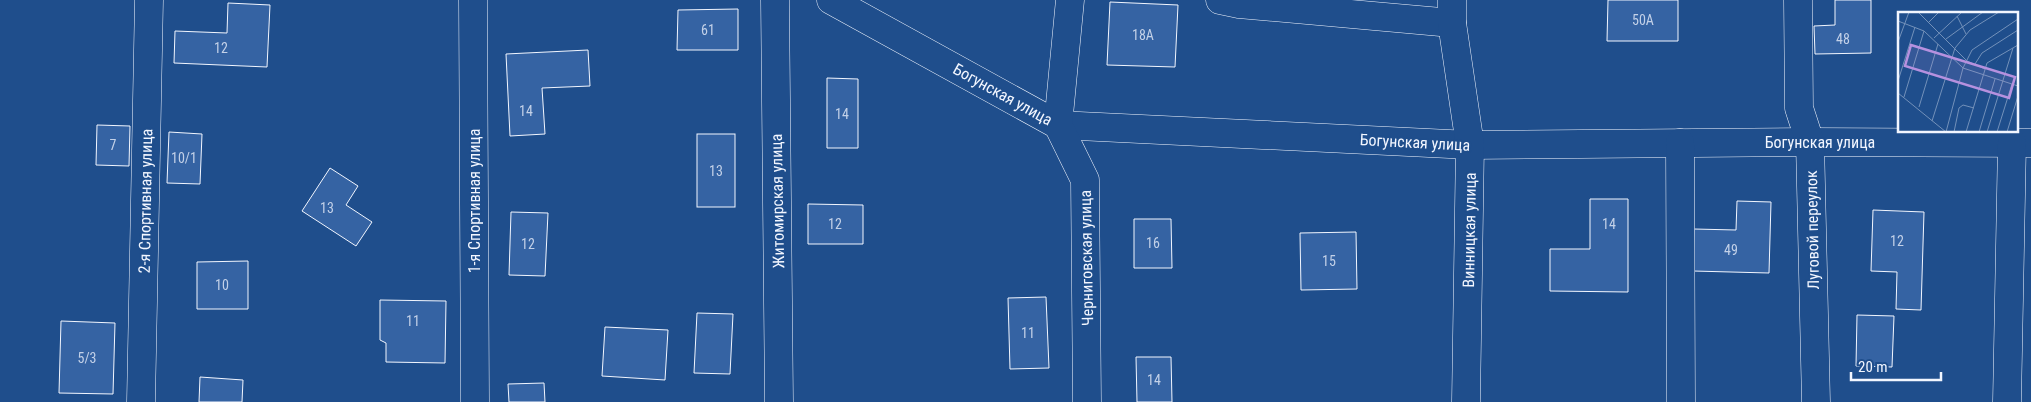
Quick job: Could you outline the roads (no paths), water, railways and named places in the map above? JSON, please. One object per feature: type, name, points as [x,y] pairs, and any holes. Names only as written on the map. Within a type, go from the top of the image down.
[{"type":"street","name":"2-я Спортивная улица","points":[[141,402],[149,0]]},
{"type":"street","name":"1-я Спортивная улица","points":[[473,0],[475,402]]},
{"type":"street","name":"Житомирская улица","points":[[775,0],[779,402]]},
{"type":"street","name":"Богунская улица","points":[[831,0],[1058,125],[1470,145],[1810,142],[2022,143]]},
{"type":"street","points":[[1058,125],[1070,0]]},
{"type":"street","name":"Луговой переулок","points":[[1798,0],[1799,108],[1810,142],[1816,402]]},
{"type":"street","points":[[1233,1],[1452,12]]},
{"type":"street","name":"Винницкая улица","points":[[1452,12],[1470,145],[1466,402]]},
{"type":"street","name":"Черниговская улица","points":[[1058,125],[1085,180],[1087,402]]},
{"type":"street","points":[[1680,143],[1681,402]]},
{"type":"street","points":[[2007,402],[2022,143]]}]
